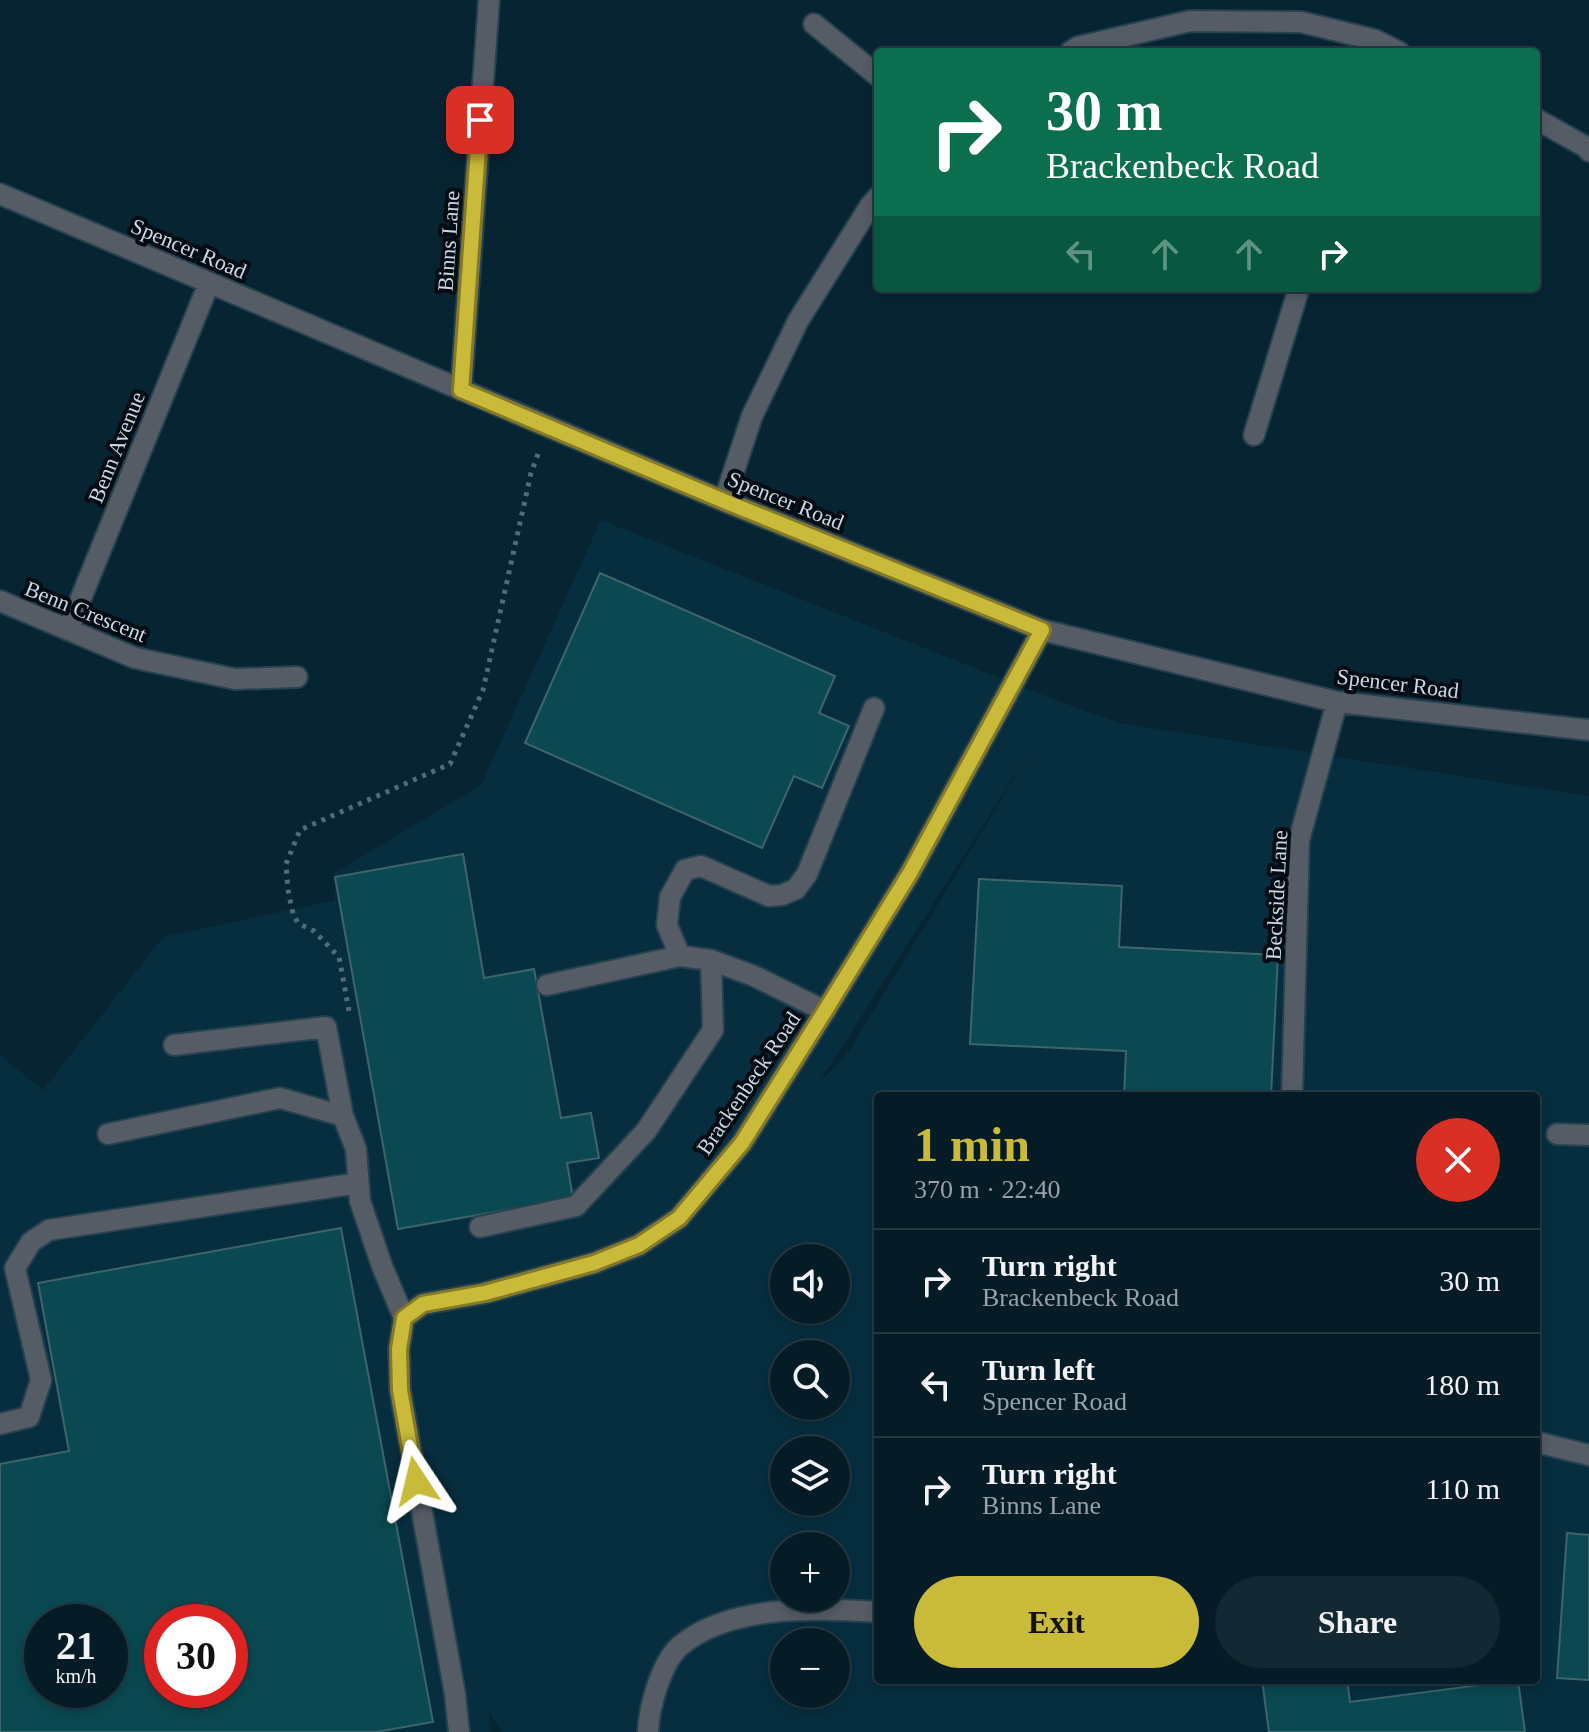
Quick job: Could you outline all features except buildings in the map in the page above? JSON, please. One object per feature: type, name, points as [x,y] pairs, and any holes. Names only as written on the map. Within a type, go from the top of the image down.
[{"type":"street","name":"Binns Lane","points":[[461,390],[489,0]]},
{"type":"street","points":[[1076,48],[1190,21],[1301,22],[1373,46]]},
{"type":"street","points":[[814,24],[874,73]]},
{"type":"street","points":[[1540,121],[1588,147]]},
{"type":"street","name":"Spencer Road","points":[[0,194],[724,501],[1042,630],[1337,702],[1589,730]]},
{"type":"street","points":[[724,501],[752,416],[798,321],[874,202]]},
{"type":"street","name":"Benn Avenue","points":[[68,630],[209,283]]},
{"type":"street","points":[[1254,435],[1298,292]]},
{"type":"street","name":"Benn Crescent","points":[[0,601],[135,658],[235,679],[297,677]]},
{"type":"street","name":"Brackenbeck Road","points":[[404,1318],[423,1304],[485,1293],[594,1263],[639,1245],[679,1218],[742,1143],[825,1011],[910,873],[1042,630]]},
{"type":"street","name":"Beckside Lane","points":[[1292,1092],[1299,840],[1337,702]]},
{"type":"street","points":[[680,956],[667,925],[670,897],[685,870],[701,866],[769,896],[796,889],[807,874],[874,708]]},
{"type":"street","points":[[547,985],[680,956],[711,960],[754,976],[825,1011]]},
{"type":"street","points":[[480,1227],[576,1206],[646,1131],[713,1030],[711,960]]},
{"type":"street","points":[[174,1045],[326,1027],[343,1116],[356,1149],[360,1201],[404,1318],[399,1349],[400,1390],[455,1694],[459,1732]]},
{"type":"street","points":[[108,1134],[280,1098],[343,1116]]},
{"type":"street","points":[[1557,1134],[1589,1135]]},
{"type":"street","points":[[0,1424],[29,1417],[41,1380],[15,1268],[31,1242],[49,1230],[358,1183]]},
{"type":"street","points":[[1540,1443],[1589,1455]]},
{"type":"street","points":[[648,1732],[655,1693],[664,1670],[679,1647],[703,1632],[731,1619],[792,1610],[874,1612]]},
{"type":"path","points":[[351,1017],[339,957],[314,931],[298,923],[293,914],[286,864],[300,830],[450,764],[483,690],[531,473],[549,427]]},
{"type":"shaded area","points":[[601,520],[1120,723],[1589,796],[1589,1732],[502,1732],[489,1712],[490,1732],[0,1732],[0,1055],[43,1090],[163,937],[335,900],[334,873],[481,785]],"holes":[[[1030,752],[850,1050],[823,1079],[822,1078]]]},
{"type":"route","points":[[416,1481],[400,1390],[399,1349],[404,1318],[423,1304],[485,1293],[594,1263],[639,1245],[679,1218],[742,1143],[825,1011],[910,873],[1042,630],[461,390],[480,120]]}]
